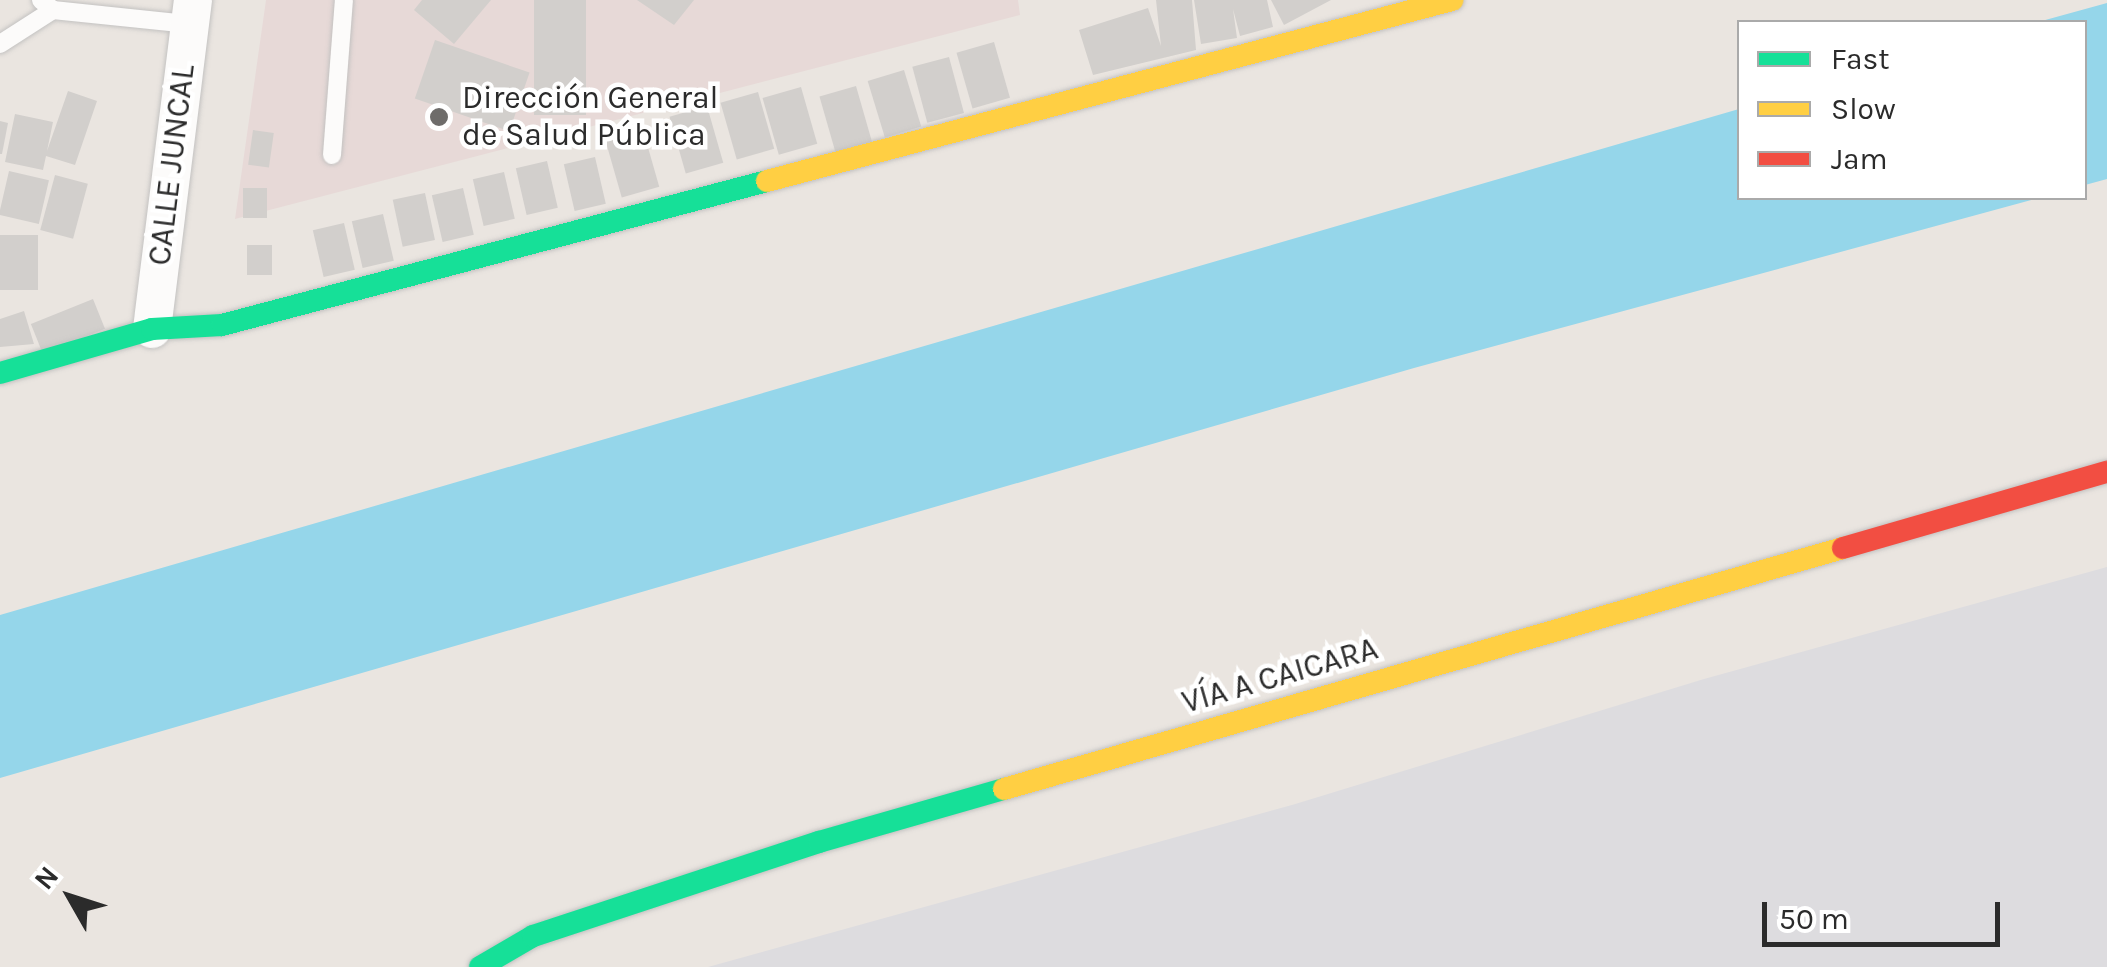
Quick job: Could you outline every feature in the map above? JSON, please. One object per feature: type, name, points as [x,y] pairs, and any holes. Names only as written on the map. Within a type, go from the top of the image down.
[{"type":"street","points":[[0,373],[152,330],[222,325],[1452,0]]},
{"type":"street","name":"CALLE JUNCAL","points":[[152,330],[191,12]]},
{"type":"street","name":"VÍA A CAICARA","points":[[480,967],[532,936],[819,842],[2107,472]]},
{"type":"lane","points":[[332,155],[344,0]]},
{"type":"lane","points":[[0,44],[47,5],[191,12]]},
{"type":"shaded area","name":"Dirección General de Salud Pública","points":[[266,0],[1018,0],[1020,15],[235,219]]},
{"type":"shaded area","points":[[2107,567],[2107,967],[708,967],[1292,805],[1704,679]]},
{"type":"water","points":[[2107,3],[2107,179],[2087,184],[2087,20],[2045,20]]},
{"type":"water","points":[[1737,110],[1737,200],[2032,200],[1414,368],[0,778],[0,615]]},
{"type":"building","points":[[422,0],[491,0],[454,44],[414,10]]},
{"type":"building","points":[[534,0],[586,0],[586,115],[534,115]]},
{"type":"building","points":[[637,0],[694,0],[674,25]]},
{"type":"building","points":[[1156,0],[1192,0],[1196,50],[1093,75],[1079,30],[1148,8],[1161,46]]},
{"type":"building","points":[[1194,0],[1267,0],[1273,27],[1240,36],[1233,9],[1237,38],[1201,44]]},
{"type":"building","points":[[1271,0],[1331,0],[1284,25]]},
{"type":"building","points":[[435,40],[530,73],[509,131],[415,99]]},
{"type":"building","points":[[994,42],[1010,98],[972,109],[957,53]]},
{"type":"building","points":[[949,57],[964,113],[927,123],[912,67]]},
{"type":"building","points":[[904,70],[921,126],[885,138],[868,81]]},
{"type":"building","points":[[856,86],[872,142],[835,152],[819,96]]},
{"type":"building","points":[[801,87],[817,144],[779,155],[763,98]]},
{"type":"building","points":[[68,91],[97,101],[75,165],[46,156],[43,170],[5,162],[15,114],[53,122],[47,151]]},
{"type":"building","points":[[758,92],[774,149],[737,159],[721,103]]},
{"type":"building","points":[[707,106],[723,163],[686,173],[670,117]]},
{"type":"building","points":[[0,121],[8,123],[2,154],[0,154]]},
{"type":"building","points":[[253,130],[274,133],[269,168],[248,165]]},
{"type":"building","points":[[643,130],[659,187],[622,197],[606,141]]},
{"type":"building","points":[[595,157],[606,204],[575,211],[564,164]]},
{"type":"building","points":[[547,161],[558,208],[527,215],[516,168]]},
{"type":"building","points":[[9,171],[49,180],[39,224],[0,215]]},
{"type":"building","points":[[504,172],[515,219],[484,226],[473,179]]},
{"type":"building","points":[[55,175],[88,184],[73,239],[40,230]]},
{"type":"building","points":[[243,188],[267,188],[267,218],[243,218]]},
{"type":"building","points":[[463,188],[474,235],[443,242],[432,195]]},
{"type":"building","points":[[425,193],[435,240],[403,247],[393,200]]},
{"type":"building","points":[[383,214],[394,261],[363,268],[352,221]]},
{"type":"building","points":[[344,223],[355,270],[324,277],[313,230]]},
{"type":"building","points":[[0,235],[38,235],[38,290],[0,290]]},
{"type":"building","points":[[247,245],[272,245],[272,275],[247,275]]},
{"type":"building","points":[[93,299],[105,329],[43,354],[31,324]]},
{"type":"building","points":[[24,311],[34,344],[0,347],[0,319]]},
{"type":"traffic: fast","points":[[0,373],[152,329],[222,325],[767,181]]},
{"type":"traffic: fast","points":[[480,967],[533,936],[819,842],[1004,789]]},
{"type":"traffic: slow","points":[[767,181],[1452,0]]},
{"type":"traffic: slow","points":[[1004,789],[1843,548]]},
{"type":"traffic: jam","points":[[1843,548],[2107,472]]},
{"type":"place","name":"Dirección General de Salud Pública","points":[[439,117]]}]
